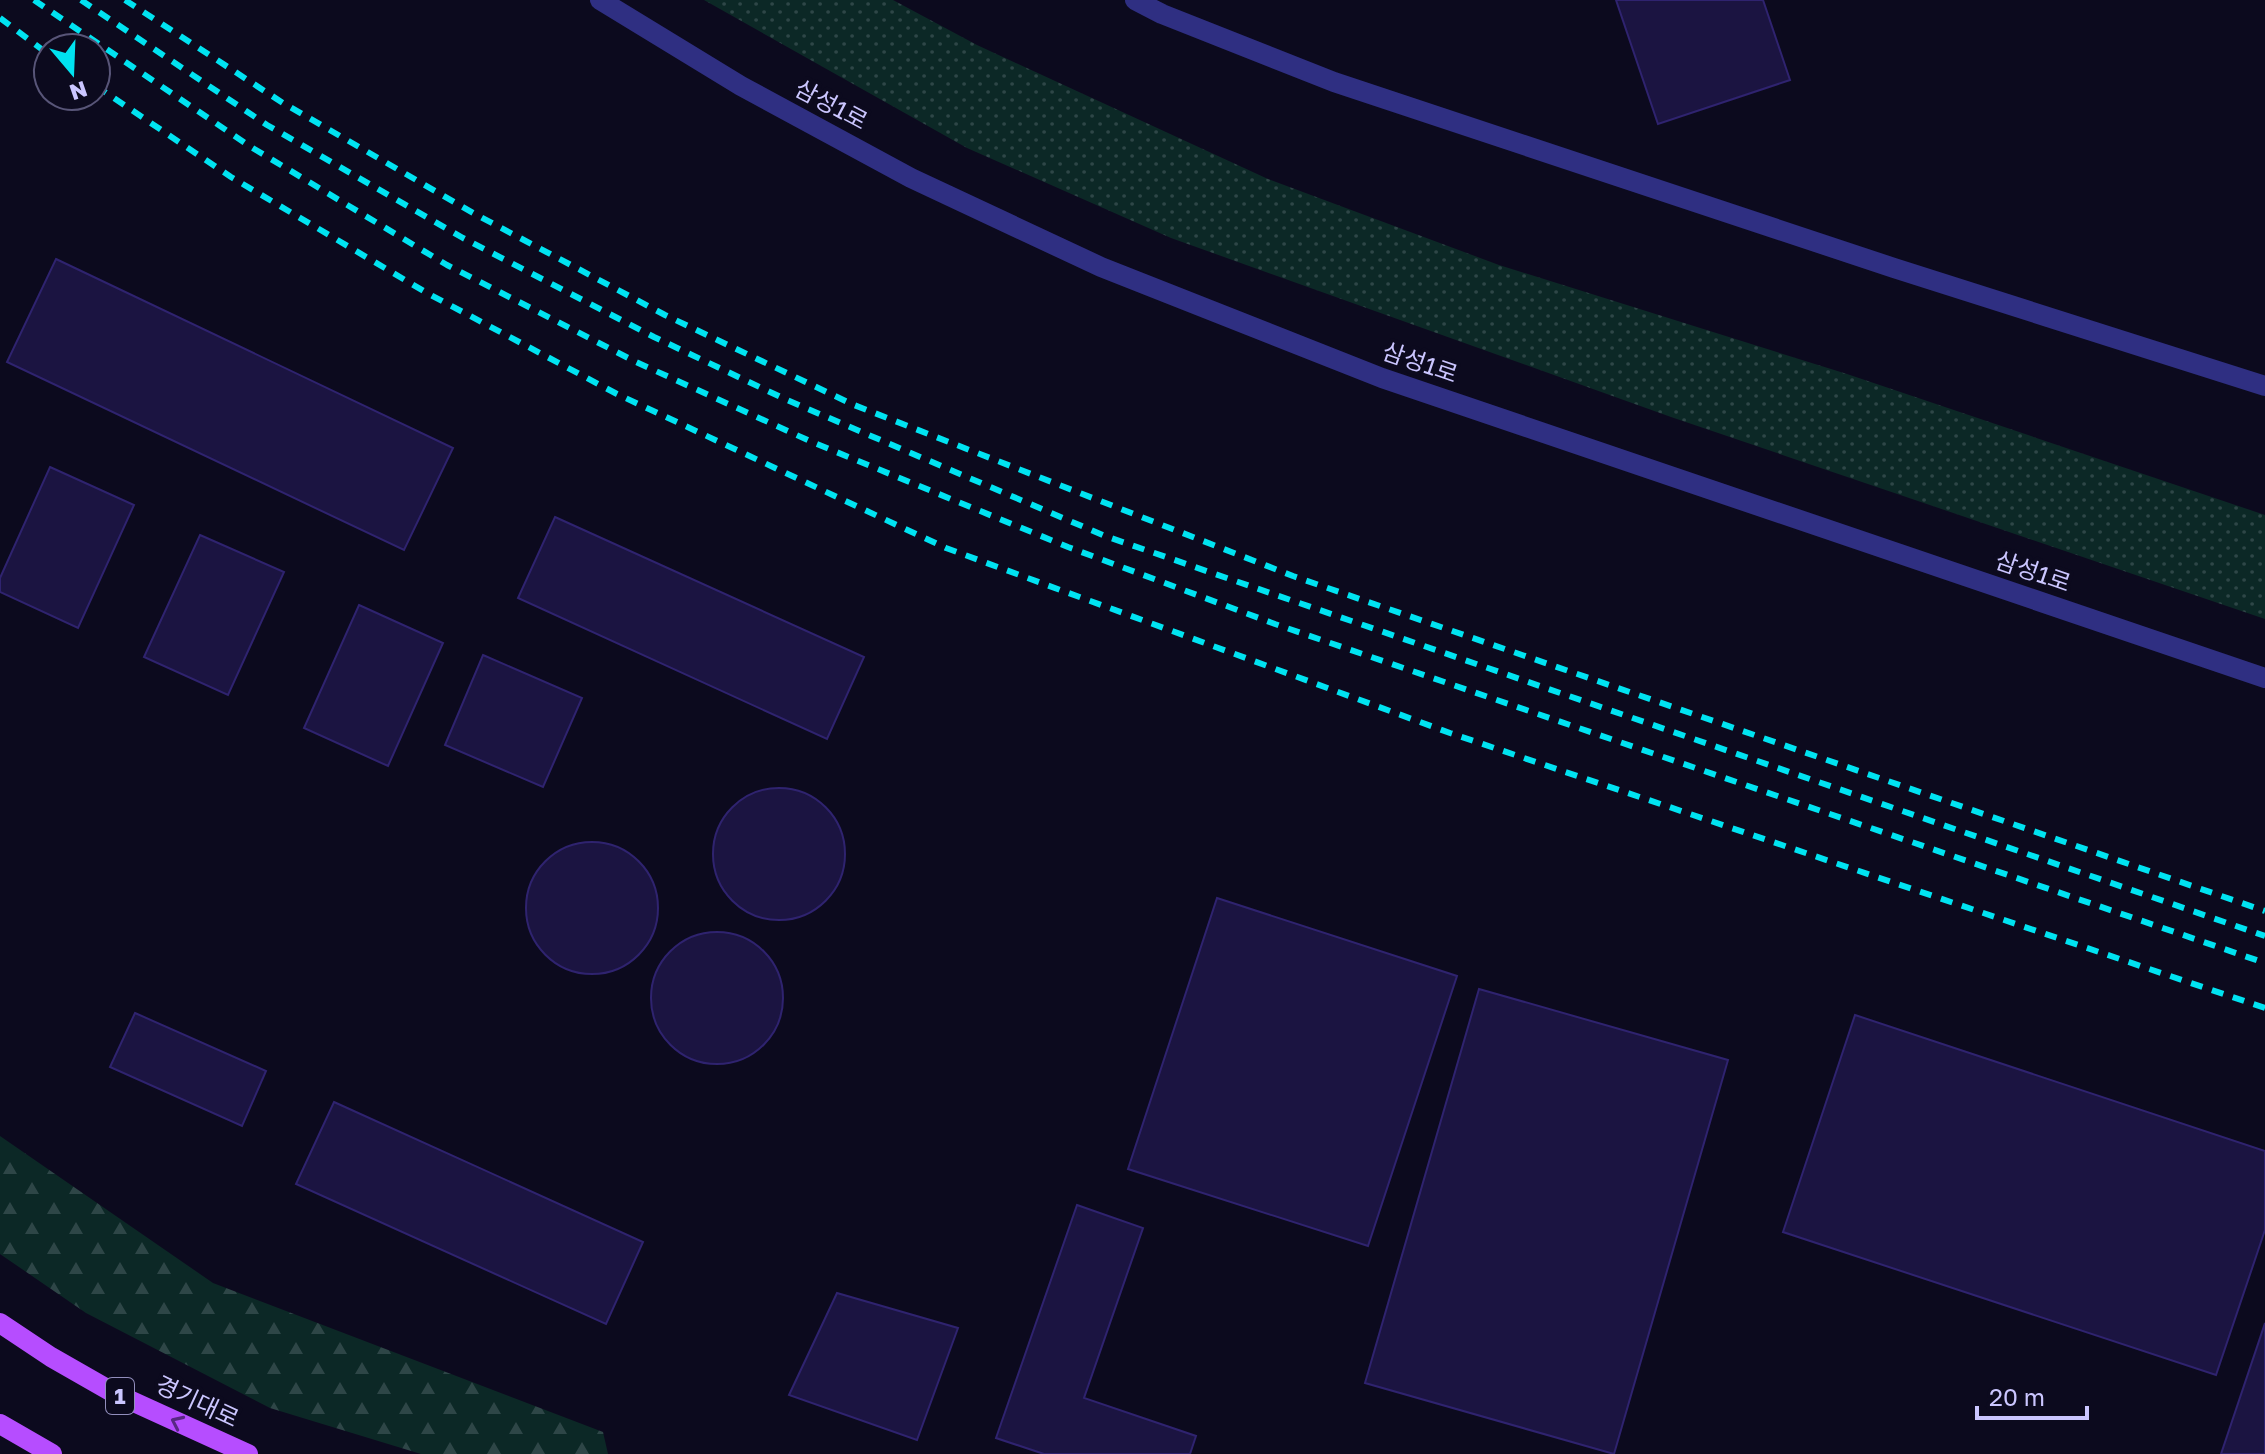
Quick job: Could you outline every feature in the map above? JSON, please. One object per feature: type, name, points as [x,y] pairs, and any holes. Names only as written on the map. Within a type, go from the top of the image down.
[{"type":"main road","name":"경기대로","points":[[0,1323],[114,1393],[248,1454]]},
{"type":"main road","points":[[0,1424],[52,1454]]},
{"type":"street","name":"삼성1로","points":[[600,0],[741,86],[911,178],[1101,267],[1382,378],[2265,678]]},
{"type":"street","points":[[1135,0],[1162,14],[1334,82],[1894,268],[2265,386]]},
{"type":"green space","points":[[704,0],[893,0],[977,45],[1268,179],[1499,265],[1847,374],[2265,515],[2265,619],[1671,417],[1171,238],[967,148]]},
{"type":"green space","points":[[0,1136],[213,1283],[603,1432],[608,1454],[421,1454],[270,1408],[86,1313],[0,1254]]},
{"type":"building","points":[[1616,0],[1763,0],[1790,80],[1658,124]]},
{"type":"building","points":[[56,259],[453,448],[404,550],[7,362]]},
{"type":"building","points":[[50,467],[134,505],[78,628],[0,592],[0,578]]},
{"type":"building","points":[[555,517],[864,657],[827,739],[518,598]]},
{"type":"building","points":[[200,535],[284,572],[228,695],[144,657]]},
{"type":"building","points":[[359,605],[443,643],[388,766],[304,728]]},
{"type":"building","points":[[483,655],[582,698],[543,787],[445,745]]},
{"type":"building","points":[[779,788],[804,793],[826,807],[840,829],[845,854],[840,879],[826,901],[804,915],[779,920],[754,915],[732,901],[718,879],[713,854],[718,829],[732,807],[754,793]]},
{"type":"building","points":[[592,842],[617,847],[639,861],[653,883],[658,908],[653,933],[639,955],[617,969],[592,974],[567,969],[545,955],[531,933],[526,908],[531,883],[545,861],[567,847]]},
{"type":"building","points":[[1217,898],[1457,976],[1368,1246],[1128,1169]]},
{"type":"building","points":[[717,932],[742,937],[764,951],[778,973],[783,998],[778,1023],[764,1045],[742,1059],[717,1064],[692,1059],[670,1045],[656,1023],[651,998],[656,973],[670,951],[692,937]]},
{"type":"building","points":[[1479,989],[1728,1060],[1614,1454],[1365,1383]]},
{"type":"building","points":[[135,1013],[266,1071],[242,1126],[110,1067]]},
{"type":"building","points":[[1855,1015],[2265,1151],[2265,1230],[2216,1375],[1783,1232]]},
{"type":"building","points":[[334,1102],[643,1242],[606,1324],[296,1184]]},
{"type":"building","points":[[1077,1205],[1143,1228],[1084,1398],[1196,1436],[1190,1454],[1044,1454],[996,1438]]},
{"type":"building","points":[[837,1293],[958,1328],[917,1440],[789,1395]]},
{"type":"building","points":[[2265,1323],[2265,1454],[2221,1454]]},
{"type":"railway","points":[[34,0],[251,147],[447,265],[636,362],[812,442],[1068,547],[1275,624],[2265,963]]},
{"type":"railway","points":[[81,0],[267,125],[463,238],[654,337],[787,400],[1105,536],[2265,936]]},
{"type":"railway","points":[[125,0],[283,103],[475,214],[665,315],[854,405],[1293,576],[2265,911]]},
{"type":"railway","points":[[0,18],[32,42]]},
{"type":"railway","points":[[112,97],[231,177],[427,293],[617,394],[946,548],[1450,733],[2265,1008]]}]
